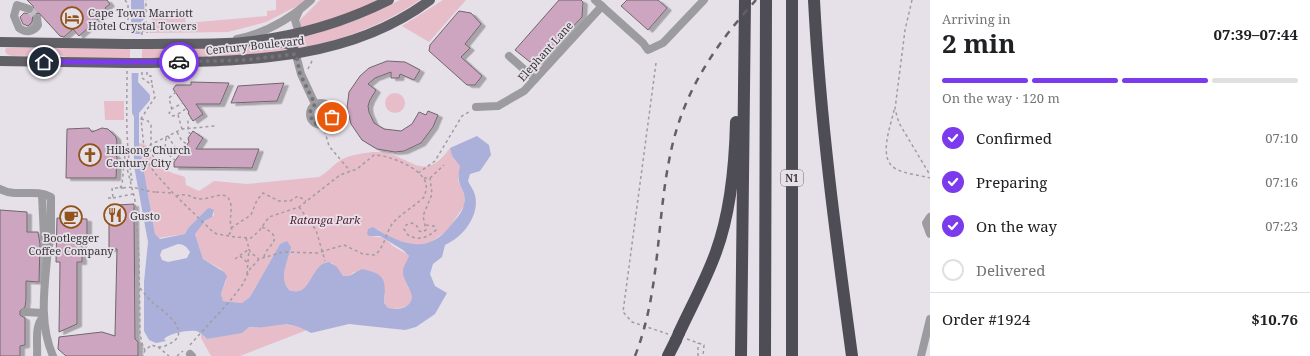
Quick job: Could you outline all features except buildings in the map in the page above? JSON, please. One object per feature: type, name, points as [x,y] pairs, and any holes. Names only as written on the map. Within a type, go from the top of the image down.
[{"type":"highway","points":[[741,356],[745,0]]},
{"type":"highway","name":"N1","points":[[765,356],[766,0]]},
{"type":"highway","name":"N1","points":[[792,0],[792,356]]},
{"type":"highway","points":[[814,0],[820,94],[836,244],[852,356]]},
{"type":"highway","points":[[668,356],[716,252],[724,226],[731,190],[736,136],[738,80],[744,58]]},
{"type":"main road","name":"Century Boulevard","points":[[0,42],[145,44],[241,42],[299,33],[337,22],[389,0]]},
{"type":"main road","name":"Century Boulevard","points":[[0,62],[145,63],[244,60],[296,54],[364,35],[409,14],[430,0]]},
{"type":"main road","points":[[241,42],[288,43],[294,47],[296,54]]},
{"type":"lane","points":[[225,42],[269,29],[288,19],[310,0]]},
{"type":"lane","points":[[595,0],[643,43],[648,50],[663,43],[704,0]]},
{"type":"lane","points":[[29,9],[14,2],[14,20],[23,31],[30,31],[37,28],[39,21],[37,18]]},
{"type":"lane","name":"Elephant Lane","points":[[476,107],[498,106],[524,91],[602,6]]},
{"type":"lane","points":[[299,33],[295,20],[302,8]]},
{"type":"lane","points":[[296,54],[300,74],[315,104]]},
{"type":"lane","points":[[509,56],[535,79]]},
{"type":"lane","points":[[324,102],[332,111],[332,117],[329,123],[323,126],[317,125],[310,117],[310,112],[315,104],[324,102]]},
{"type":"lane","points":[[0,189],[13,194],[42,194],[51,197],[50,238],[43,315],[49,347],[53,356]]},
{"type":"lane","points":[[42,194],[44,238],[48,249]]},
{"type":"lane","points":[[930,217],[926,223],[930,234]]},
{"type":"lane","points":[[25,312],[43,315]]},
{"type":"lane","points":[[38,356],[38,330],[39,323],[43,315]]},
{"type":"lane","points":[[921,356],[930,319]]},
{"type":"path","points":[[912,0],[905,30],[895,109],[887,145],[888,160],[892,166],[898,170],[930,176]]},
{"type":"path","points":[[142,31],[147,30],[147,33]]},
{"type":"path","points":[[656,63],[623,312],[632,322],[704,345],[703,356]]},
{"type":"path","points":[[147,73],[147,76],[151,76],[152,85]]},
{"type":"path","points":[[172,109],[169,98],[176,92]]},
{"type":"path","points":[[183,102],[172,109],[169,113],[170,115],[178,114],[186,108]]},
{"type":"path","points":[[418,174],[435,161],[462,116],[476,107]]},
{"type":"path","points":[[895,109],[899,123],[930,176]]},
{"type":"path","points":[[178,114],[182,129]]},
{"type":"path","points":[[191,118],[188,121],[188,132],[191,134]]},
{"type":"path","points":[[141,119],[150,123],[152,153],[156,163],[152,170]]},
{"type":"path","points":[[144,148],[182,129],[189,127],[215,126]]},
{"type":"path","points":[[323,126],[326,141],[329,146],[350,171]]},
{"type":"path","points":[[177,132],[182,141],[187,144]]},
{"type":"path","points":[[127,136],[132,180],[129,180]]},
{"type":"path","points":[[167,137],[174,146],[182,152]]},
{"type":"path","points":[[167,137],[164,148],[169,155],[176,160]]},
{"type":"path","points":[[142,139],[146,158],[152,170],[210,230],[217,234],[246,238],[256,235],[269,217],[276,213],[299,206],[340,175],[357,169],[368,157],[374,155],[386,155],[424,178],[430,178],[444,165]]},
{"type":"path","points":[[120,188],[122,184],[126,153],[129,180],[133,194],[140,287],[140,334],[145,350]]},
{"type":"path","points":[[200,336],[230,301],[259,260],[266,256],[283,252],[322,252],[344,245],[354,251],[375,255],[383,246],[392,225],[424,197],[427,189],[424,178]]},
{"type":"path","points":[[422,232],[426,230],[423,216],[432,194],[430,178]]},
{"type":"path","points":[[113,198],[112,188],[128,187],[148,192],[173,193]]},
{"type":"path","points":[[228,236],[231,228],[251,216],[257,200],[263,193],[279,202],[290,201],[298,196],[306,201]]},
{"type":"path","points":[[108,198],[133,194]]},
{"type":"path","points":[[176,196],[187,194],[203,199],[215,195],[227,196],[232,211],[229,222],[231,228]]},
{"type":"path","points":[[299,206],[316,230],[325,262]]},
{"type":"path","points":[[426,225],[434,226],[436,230],[426,237],[414,238],[408,235],[404,228],[406,225],[412,223],[426,237]]},
{"type":"path","points":[[262,227],[270,232],[274,240],[273,245],[265,252],[266,256]]},
{"type":"path","points":[[246,238],[249,249],[247,276]]},
{"type":"path","points":[[235,259],[249,249]]},
{"type":"path","points":[[249,249],[259,260]]},
{"type":"path","points":[[240,256],[248,264]]},
{"type":"path","points":[[140,287],[176,322],[177,336],[167,346],[158,347]]},
{"type":"path","points":[[698,343],[698,356]]},
{"type":"path","points":[[143,356],[145,350],[152,345],[158,347],[169,356]]},
{"type":"green space","points":[[276,0],[306,0],[266,22],[228,32],[149,33],[152,18],[185,18],[186,23],[267,16],[267,11],[276,10]]},
{"type":"green space","points":[[320,0],[378,0],[336,19],[302,27],[299,24],[300,20]]},
{"type":"green space","points":[[400,0],[420,0],[381,22],[340,38],[297,49],[253,55],[208,59],[74,59],[59,55],[13,56],[8,55],[5,52],[6,48],[145,48],[304,36],[359,19]]},
{"type":"green space","points":[[443,0],[466,0],[429,42],[402,26]]},
{"type":"green space","points":[[395,93],[402,96],[405,103],[402,110],[395,113],[388,110],[385,103],[388,96]]},
{"type":"green space","points":[[104,101],[124,101],[124,120],[105,120]]},
{"type":"green space","name":"Ratanga Park","points":[[139,143],[146,145],[156,164],[164,170],[185,177],[186,185],[199,191],[214,181],[247,184],[319,177],[347,157],[371,152],[386,153],[397,156],[422,166],[431,165],[440,160],[450,148],[452,156],[460,166],[458,180],[465,196],[464,206],[447,231],[429,243],[413,245],[390,238],[377,229],[374,237],[385,239],[409,256],[405,278],[412,298],[409,305],[401,308],[388,308],[384,303],[385,294],[354,272],[349,276],[343,276],[332,263],[326,262],[321,266],[306,287],[296,291],[289,290],[286,286],[284,273],[289,255],[280,244],[250,297],[242,303],[223,301],[221,294],[226,281],[221,269],[203,259],[195,234],[198,227],[214,215],[214,211],[207,209],[188,228],[185,234],[158,238],[155,234]]},
{"type":"green space","points":[[275,324],[298,326],[307,330],[240,356],[211,356],[201,338],[201,334],[207,339],[223,336],[249,327],[256,328]]},
{"type":"water","points":[[131,0],[144,0],[145,18],[141,22],[138,82],[150,95],[150,100],[139,113],[139,143],[155,234],[160,239],[185,234],[188,228],[207,209],[209,208],[214,210],[212,217],[205,221],[195,234],[203,259],[224,272],[227,276],[221,294],[223,301],[242,303],[250,297],[280,244],[287,241],[291,247],[285,269],[284,280],[289,290],[302,290],[318,268],[329,262],[337,267],[343,276],[349,276],[362,269],[376,273],[383,279],[385,289],[384,303],[388,308],[399,309],[407,306],[412,296],[403,275],[403,271],[409,256],[403,250],[380,236],[369,236],[367,234],[368,229],[373,227],[393,238],[414,244],[423,244],[433,241],[442,235],[461,213],[465,201],[459,179],[460,166],[452,156],[450,148],[477,136],[489,145],[491,155],[480,171],[470,174],[468,181],[474,193],[476,203],[475,211],[469,225],[458,237],[445,245],[442,257],[433,264],[430,274],[435,286],[447,293],[435,314],[416,327],[405,330],[349,324],[311,333],[302,328],[286,324],[265,327],[249,327],[242,333],[207,339],[199,332],[193,331],[179,332],[170,335],[164,339],[166,341],[156,343],[149,340],[144,331],[144,282],[148,242],[134,166],[134,117],[132,113]],"holes":[[[178,244],[185,246],[190,252],[187,258],[168,262],[162,260],[160,255],[162,250]]]},
{"type":"pier","points":[[130,34],[143,34],[141,73],[130,73]]},
{"type":"tunnel","points":[[29,9],[37,18]]},
{"type":"railway","points":[[635,356],[643,331],[654,280],[666,177],[671,151],[684,108],[703,70],[727,34],[756,0]]},
{"type":"way so far","points":[[179,62],[244,60],[296,54],[300,74],[315,104],[312,106],[310,112],[312,121],[317,125],[323,126],[329,123],[332,117]]},
{"type":"place","name":"Cape Town Marriott Hotel Crystal Towers","points":[[72,18]]},
{"type":"place","name":"Hillsong Church Century City","points":[[90,155]]},
{"type":"place","name":"Gusto","points":[[115,215]]},
{"type":"place","name":"Bootlegger Coffee Company","points":[[71,217]]},
{"type":"route","points":[[44,62],[179,62]]}]
